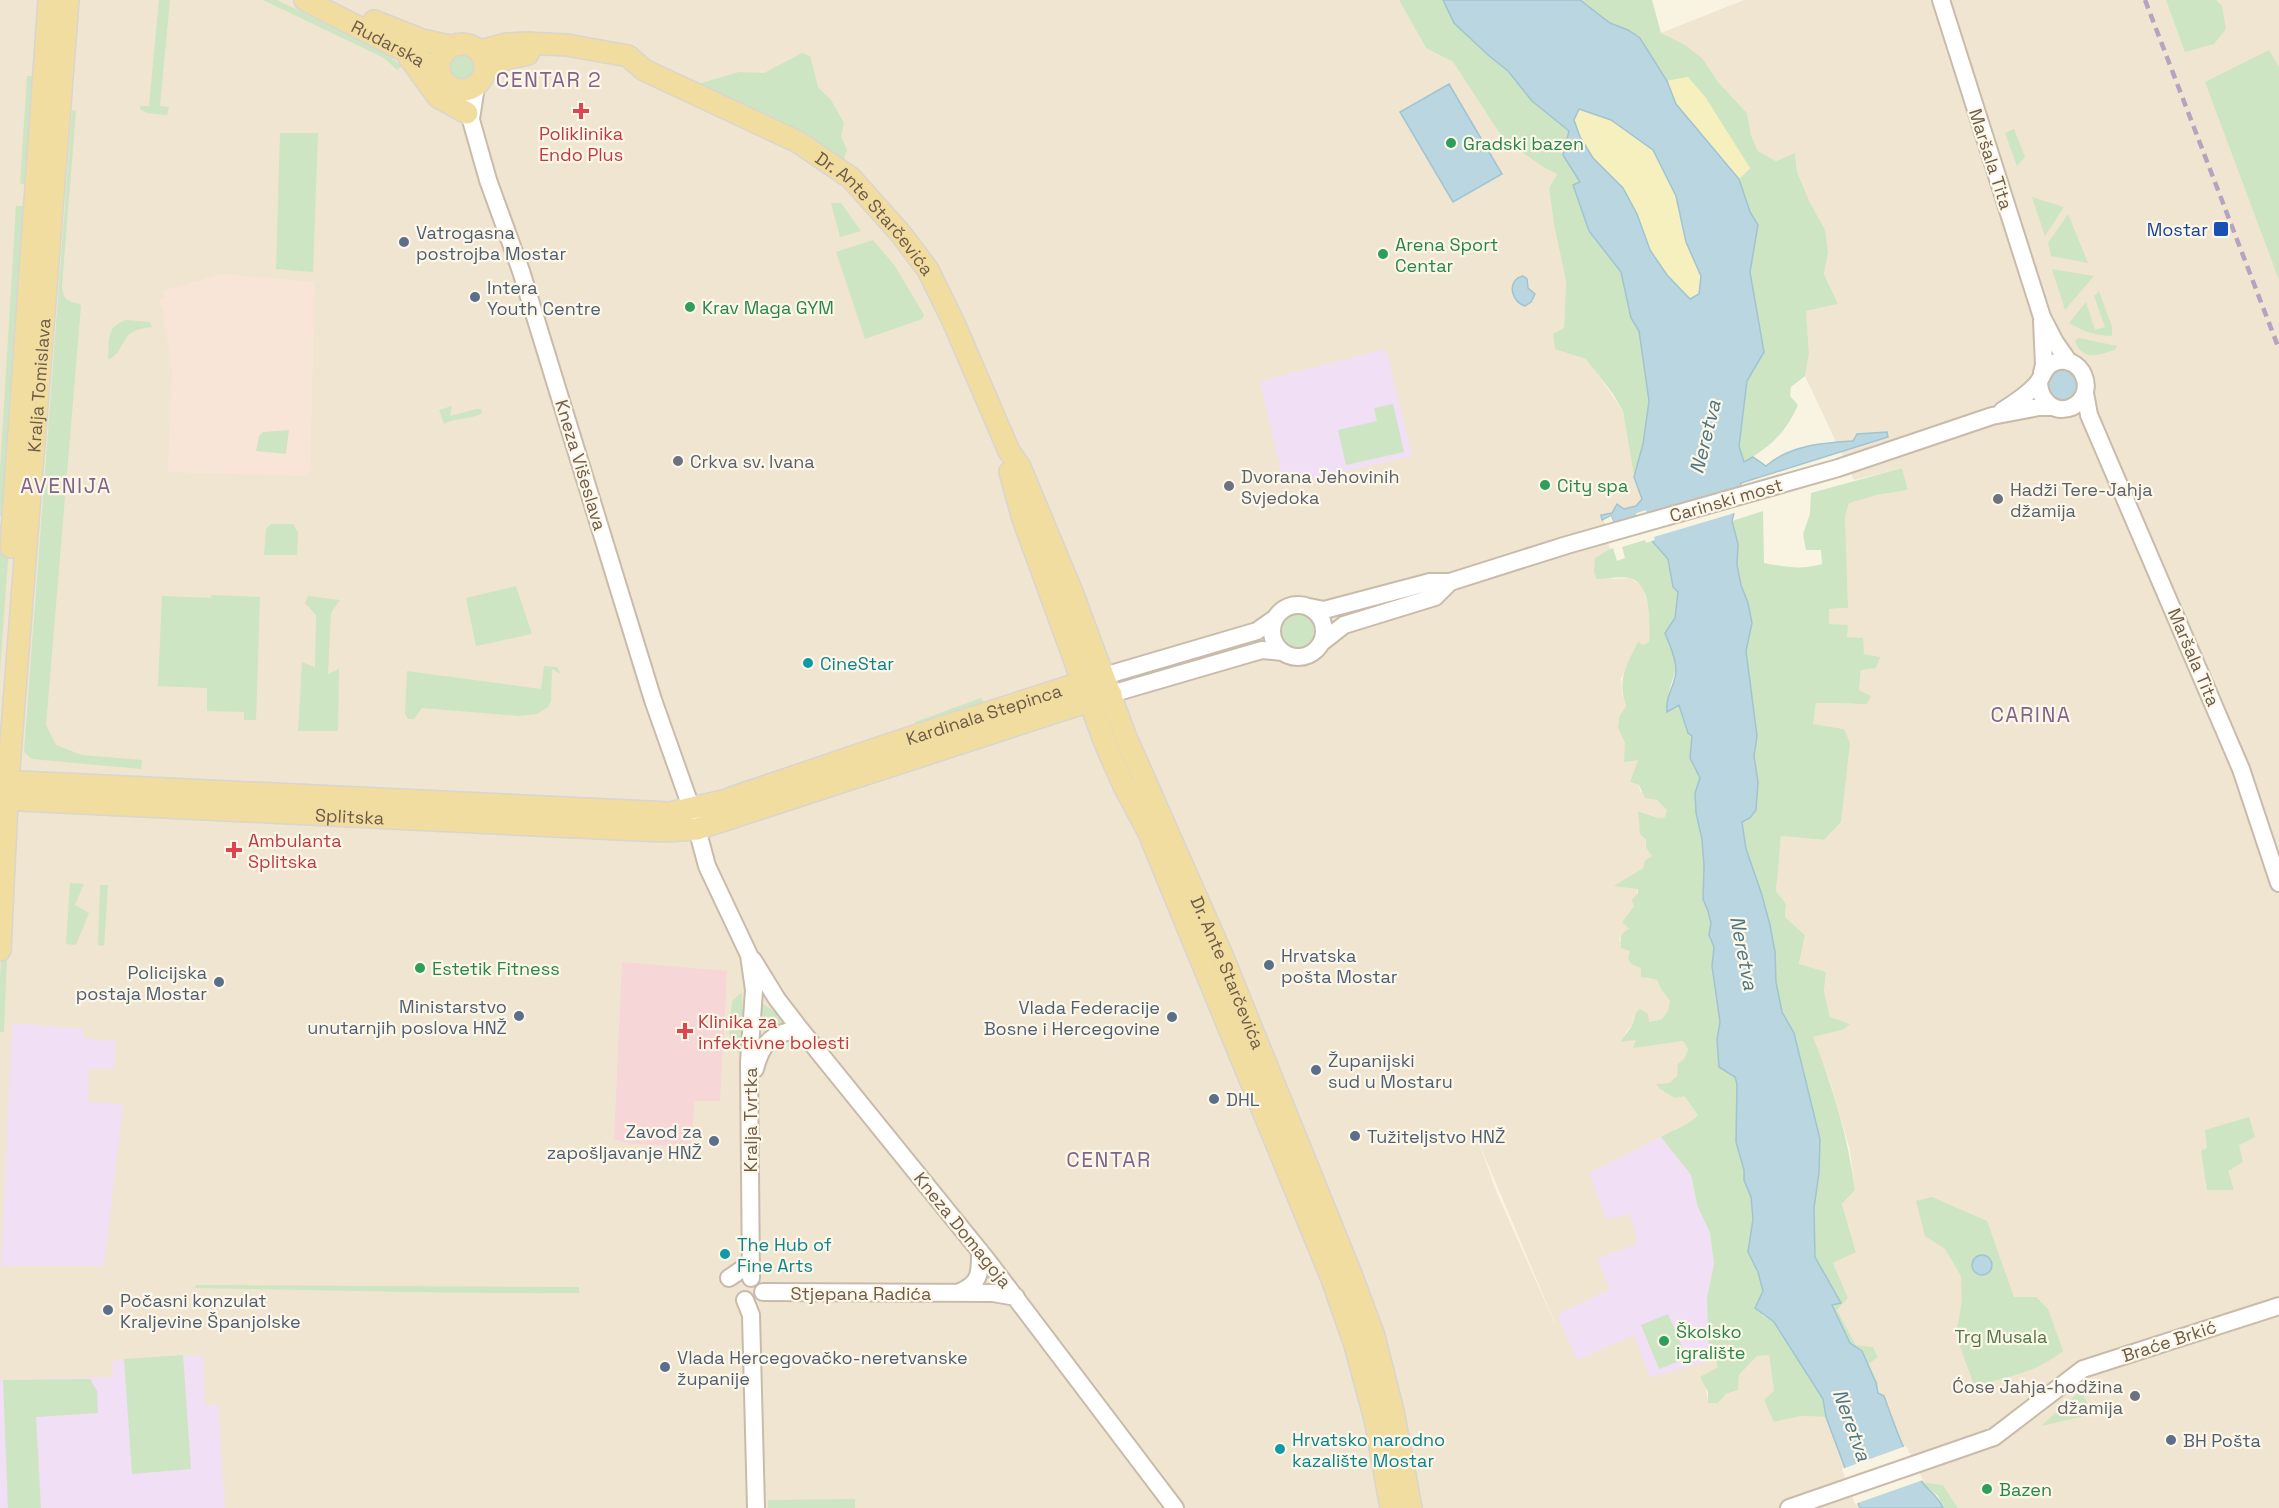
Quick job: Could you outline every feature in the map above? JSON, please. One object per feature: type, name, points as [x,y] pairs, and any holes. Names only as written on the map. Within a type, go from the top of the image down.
[{"type":"main road","name":"Kralja Tomislava","points":[[0,712],[49,0]]},
{"type":"main road","name":"Kralja Tomislava","points":[[0,950],[4,790],[68,0]]},
{"type":"main road","name":"Rudarska","points":[[305,0],[403,50],[439,72]]},
{"type":"main road","name":"Rudarska","points":[[335,0],[386,27],[422,40],[450,46]]},
{"type":"main road","points":[[386,27],[440,32],[470,31],[493,37],[470,114],[438,97],[403,50]]},
{"type":"main road","name":"Dr. Ante Starčevića","points":[[485,70],[537,43],[567,45],[628,56],[644,70],[789,137],[851,178],[901,234],[928,270],[953,321],[1009,451],[1020,467],[1072,592],[1128,742],[1222,955],[1351,1274],[1374,1336],[1391,1400],[1411,1508]]},
{"type":"main road","points":[[469,44],[480,51],[485,61],[485,70],[447,85],[439,72],[440,60],[450,46],[469,44]]},
{"type":"main road","name":"Dr. Ante Starčevića","points":[[1009,451],[1010,475],[1023,519],[1115,768],[1148,831],[1332,1280],[1355,1345],[1375,1419],[1391,1508]]},
{"type":"main road","name":"Kardinala Stepinca","points":[[695,819],[723,801],[893,743],[1108,685]]},
{"type":"main road","name":"Splitska","points":[[4,790],[279,804],[670,813],[695,819]]},
{"type":"street","name":"Maršala Tita","points":[[1941,0],[2042,317],[2069,362]]},
{"type":"street","name":"Kneza Višeslava","points":[[485,70],[470,114],[488,180],[521,271],[653,700],[695,819]]},
{"type":"street","name":"Maršala Tita","points":[[2040,377],[2044,365],[2042,317]]},
{"type":"street","points":[[2069,362],[2075,364],[2084,373],[2085,393],[2075,405],[2060,408],[2039,407],[1992,417],[2014,403],[2053,363],[2069,362]]},
{"type":"street","points":[[2040,377],[2041,396],[2060,408]]},
{"type":"street","name":"Maršala Tita","points":[[2085,393],[2089,415],[2097,435],[2241,769],[2279,883]]},
{"type":"street","name":"Maršala Tita","points":[[2060,408],[2082,418],[2097,435]]},
{"type":"street","name":"Carinski most","points":[[1450,582],[1614,531],[1838,468],[1992,417]]},
{"type":"street","points":[[1430,582],[1450,582],[1435,597],[1344,625],[1308,655],[1290,656],[1282,652],[1272,637],[1274,619],[1285,607],[1293,605],[1324,610],[1430,582]]},
{"type":"street","points":[[1309,607],[1321,618],[1324,634],[1321,642]]},
{"type":"street","name":"Kardinala Stepinca","points":[[1108,685],[1257,631],[1274,619]]},
{"type":"street","name":"Kardinala Stepinca","points":[[1108,685],[1262,650],[1282,652]]},
{"type":"street","name":"Kralja Tvrtka","points":[[695,819],[707,866],[749,955],[754,990],[749,1090],[751,1270]]},
{"type":"street","name":"Kneza Domagoja","points":[[749,955],[777,999],[800,1029],[1016,1297],[1174,1508]]},
{"type":"street","points":[[749,1090],[759,1056],[767,1041],[784,1031],[800,1029]]},
{"type":"street","points":[[959,1293],[972,1287],[977,1279],[980,1251]]},
{"type":"street","points":[[729,1278],[751,1270],[759,1280],[754,1301],[756,1508]]},
{"type":"street","name":"Stjepana Radića","points":[[754,1301],[959,1293],[993,1293],[1016,1297]]},
{"type":"street","name":"Braće Brkić","points":[[1789,1508],[1994,1437],[2083,1369],[2279,1306]]},
{"type":"shaded area","points":[[0,0],[1399,0],[1426,48],[1453,62],[1504,140],[1557,174],[1549,188],[1566,281],[1564,328],[1572,353],[1587,359],[1623,411],[1634,477],[1642,499],[1636,506],[1612,513],[1604,520],[1610,549],[1603,555],[1612,579],[1631,578],[1642,586],[1650,612],[1650,624],[1649,643],[1643,645],[1638,643],[1621,679],[1626,706],[1619,717],[1618,728],[1625,743],[1639,760],[1630,782],[1639,785],[1640,791],[1657,800],[1667,810],[1665,817],[1658,818],[1639,811],[1639,826],[1652,856],[1645,860],[1643,868],[1615,886],[1638,888],[1634,906],[1622,922],[1629,929],[1619,938],[1621,944],[1631,950],[1647,979],[1657,980],[1670,1001],[1668,1011],[1662,1019],[1649,1022],[1634,1015],[1632,1025],[1622,1041],[1637,1039],[1634,1047],[1683,1041],[1688,1049],[1677,1076],[1669,1083],[1657,1084],[1684,1096],[1698,1115],[1690,1124],[1675,1129],[1672,1149],[1707,1297],[1708,1341],[1718,1367],[1705,1384],[1708,1402],[1718,1403],[1726,1394],[1738,1390],[1739,1375],[1757,1356],[1769,1355],[1774,1391],[1774,1422],[1801,1416],[1826,1417],[1860,1508],[0,1508]],"holes":[[[1479,1143],[1555,1324],[1496,1191]]]},
{"type":"shaded area","points":[[1744,0],[2279,0],[2279,1508],[1958,1508],[1943,1485],[1921,1482],[1878,1394],[1878,1383],[1869,1364],[1878,1357],[1873,1347],[1856,1345],[1837,1310],[1848,1298],[1833,1263],[1856,1251],[1842,1204],[1855,1190],[1850,1150],[1830,1081],[1812,1037],[1842,1030],[1830,1017],[1824,991],[1826,972],[1799,965],[1805,935],[1785,917],[1786,904],[1776,891],[1777,871],[1781,836],[1824,840],[1841,822],[1844,729],[1813,724],[1816,703],[1853,704],[1859,691],[1861,670],[1879,657],[1864,654],[1847,637],[1828,624],[1829,609],[1847,608],[1845,516],[1849,502],[1908,490],[1902,468],[1854,480],[1805,376],[1809,354],[1806,311],[1838,304],[1824,274],[1828,253],[1797,172],[1795,154],[1776,161],[1758,151],[1751,135],[1747,113],[1718,82],[1703,59],[1661,33]]},
{"type":"shaded area","points":[[222,274],[315,282],[310,472],[307,476],[168,472],[172,370],[162,317],[165,316],[159,300],[165,297],[163,291]]},
{"type":"shaded area","points":[[1386,349],[1412,456],[1284,485],[1260,381]]},
{"type":"shaded area","points":[[622,962],[727,971],[720,1101],[694,1101],[692,1146],[632,1144],[614,1139]]},
{"type":"shaded area","points":[[12,1023],[84,1029],[83,1038],[116,1041],[114,1069],[89,1068],[88,1102],[123,1104],[104,1266],[1,1266]]},
{"type":"shaded area","points":[[1661,1137],[1691,1175],[1697,1205],[1710,1233],[1714,1264],[1707,1297],[1708,1341],[1715,1360],[1650,1377],[1634,1335],[1577,1360],[1557,1315],[1610,1289],[1597,1258],[1638,1244],[1630,1214],[1606,1219],[1589,1173]]},
{"type":"shaded area","points":[[180,1355],[203,1356],[205,1405],[218,1405],[225,1508],[0,1508],[0,1380],[113,1377],[112,1361]]},
{"type":"green space","points":[[159,0],[170,0],[160,106],[169,107],[167,115],[147,113],[140,109],[140,106],[149,106]]},
{"type":"green space","points":[[263,0],[277,0],[385,53],[402,66],[397,70],[384,58]]},
{"type":"green space","points":[[1399,0],[1443,0],[1454,23],[1508,71],[1532,101],[1569,131],[1580,182],[1573,185],[1589,231],[1621,272],[1631,318],[1639,331],[1649,401],[1643,444],[1634,477],[1623,411],[1613,394],[1586,359],[1555,349],[1553,334],[1564,328],[1566,281],[1549,188],[1557,174],[1504,140],[1453,62],[1426,48]]},
{"type":"green space","points":[[1580,0],[1652,0],[1661,33],[1685,45],[1703,59],[1718,82],[1747,113],[1751,135],[1758,151],[1776,161],[1795,153],[1797,172],[1809,201],[1825,230],[1828,253],[1824,274],[1838,304],[1806,311],[1809,354],[1805,376],[1791,387],[1790,396],[1798,405],[1782,432],[1744,462],[1739,446],[1747,381],[1764,352],[1750,272],[1758,225],[1750,212],[1739,179],[1750,168],[1688,77],[1667,81],[1639,38],[1628,30],[1610,23]]},
{"type":"green space","points":[[2166,0],[2216,0],[2222,6],[2226,29],[2214,44],[2185,52]]},
{"type":"green space","points":[[462,44],[477,51],[484,66],[477,81],[462,88],[447,81],[440,66],[447,51]]},
{"type":"green space","points":[[2269,50],[2279,67],[2279,280],[2205,82]]},
{"type":"green space","points":[[802,53],[810,56],[818,87],[831,100],[844,123],[841,136],[847,150],[843,161],[698,84],[739,72],[764,73]]},
{"type":"green space","points":[[27,76],[39,77],[28,184],[20,184]]},
{"type":"green space","points":[[72,110],[76,111],[62,286],[67,299],[81,306],[46,725],[56,745],[82,755],[142,760],[141,769],[32,759],[24,752]]},
{"type":"green space","points":[[2014,129],[2025,157],[2017,166],[2005,133]]},
{"type":"green space","points":[[280,133],[318,133],[313,272],[276,269]]},
{"type":"green space","points":[[2032,197],[2064,207],[2045,236]]},
{"type":"green space","points":[[831,203],[841,203],[861,231],[840,237]]},
{"type":"green space","points":[[16,206],[31,206],[8,512],[0,516],[0,470]]},
{"type":"green space","points":[[2068,214],[2088,263],[2051,256],[2048,243]]},
{"type":"green space","points":[[873,240],[895,266],[924,315],[922,319],[865,339],[836,252]]},
{"type":"green space","points":[[2052,269],[2094,276],[2065,310]]},
{"type":"green space","points":[[2099,291],[2112,327],[2112,336],[2090,332],[2069,323],[2086,302],[2095,330],[2105,327],[2094,296]]},
{"type":"green space","points":[[126,320],[150,322],[152,327],[133,332],[115,355],[108,360],[112,330]]},
{"type":"green space","points":[[2079,338],[2117,346],[2116,349],[2104,354],[2086,354],[2078,347],[2075,340]]},
{"type":"green space","points":[[1393,404],[1404,452],[1346,465],[1338,430],[1377,421],[1374,408]]},
{"type":"green space","points":[[452,406],[450,416],[477,409],[481,409],[482,413],[444,424],[439,410]]},
{"type":"green space","points":[[289,430],[286,454],[256,451],[259,436],[263,432]]},
{"type":"green space","points":[[1902,468],[1908,490],[1849,503],[1845,516],[1848,608],[1829,609],[1829,624],[1848,625],[1847,637],[1863,638],[1864,654],[1880,657],[1876,668],[1861,670],[1859,690],[1871,696],[1867,704],[1816,703],[1813,724],[1844,729],[1850,743],[1841,822],[1824,840],[1781,836],[1776,891],[1786,904],[1785,917],[1805,935],[1799,964],[1826,972],[1824,991],[1830,1017],[1850,1024],[1842,1030],[1813,1037],[1839,1112],[1855,1190],[1842,1204],[1856,1252],[1833,1263],[1848,1298],[1837,1310],[1856,1345],[1873,1347],[1878,1357],[1869,1364],[1878,1383],[1878,1394],[1876,1383],[1862,1351],[1850,1343],[1832,1305],[1840,1303],[1815,1257],[1814,1208],[1819,1173],[1820,1139],[1794,1033],[1782,1012],[1776,982],[1775,952],[1770,925],[1746,849],[1742,822],[1750,818],[1758,782],[1754,756],[1757,736],[1746,651],[1752,623],[1737,565],[1738,544],[1732,521],[1763,511],[1764,563],[1786,567],[1822,564],[1821,550],[1806,550],[1803,534],[1810,514],[1811,493]]},
{"type":"green space","points":[[0,524],[8,526],[10,533],[0,671]]},
{"type":"green space","points":[[271,524],[293,524],[298,533],[297,555],[264,555],[266,529]]},
{"type":"green space","points":[[1645,540],[1646,543],[1652,541],[1668,559],[1673,587],[1678,592],[1675,618],[1665,633],[1674,656],[1676,669],[1669,691],[1667,711],[1679,704],[1692,736],[1690,752],[1700,778],[1695,793],[1696,813],[1702,839],[1703,899],[1711,923],[1709,935],[1714,947],[1712,966],[1720,1022],[1717,1040],[1719,1067],[1735,1077],[1737,1084],[1736,1142],[1744,1170],[1744,1180],[1751,1197],[1753,1219],[1748,1252],[1758,1272],[1763,1291],[1762,1315],[1774,1322],[1823,1399],[1826,1417],[1801,1416],[1774,1422],[1764,1400],[1774,1391],[1769,1355],[1757,1356],[1739,1375],[1738,1390],[1726,1394],[1718,1403],[1708,1403],[1708,1392],[1700,1377],[1718,1367],[1708,1341],[1707,1297],[1714,1264],[1710,1233],[1697,1205],[1691,1175],[1661,1137],[1685,1125],[1698,1115],[1684,1096],[1675,1098],[1656,1084],[1669,1083],[1677,1076],[1678,1064],[1684,1059],[1688,1049],[1683,1041],[1633,1048],[1636,1040],[1621,1042],[1640,1009],[1648,1014],[1649,1022],[1662,1019],[1668,1011],[1670,1001],[1657,980],[1641,977],[1641,968],[1631,964],[1628,958],[1630,951],[1621,948],[1622,935],[1629,929],[1622,922],[1634,906],[1632,900],[1638,893],[1638,889],[1614,886],[1643,868],[1645,860],[1652,856],[1646,847],[1646,840],[1640,834],[1638,811],[1658,818],[1665,817],[1667,810],[1657,800],[1645,798],[1639,785],[1630,782],[1638,760],[1624,762],[1625,743],[1618,728],[1619,717],[1626,706],[1622,688],[1624,673],[1638,642],[1643,645],[1649,642],[1646,596],[1637,582],[1630,578],[1597,579],[1594,572],[1595,558],[1613,548],[1617,561],[1625,558],[1622,547]]},
{"type":"green space","points":[[516,586],[532,634],[476,646],[466,598]]},
{"type":"green space","points":[[211,595],[260,597],[256,720],[244,720],[244,712],[207,711],[207,688],[158,686],[162,596],[211,598]]},
{"type":"green space","points":[[308,596],[340,600],[331,613],[328,674],[339,669],[338,731],[298,731],[302,662],[315,667],[316,615],[305,603]]},
{"type":"green space","points":[[1297,611],[1304,612],[1310,617],[1315,623],[1315,637],[1310,643],[1304,648],[1297,649],[1290,648],[1284,643],[1279,637],[1278,630],[1279,623],[1284,617],[1290,612]]},
{"type":"green space","points":[[1257,638],[1261,643],[1135,679],[1133,674]]},
{"type":"green space","points":[[544,666],[557,667],[561,674],[552,669],[551,701],[548,707],[537,714],[519,716],[422,708],[414,719],[408,719],[405,714],[407,671],[541,689]]},
{"type":"green space","points":[[981,698],[984,703],[916,726],[915,722]]},
{"type":"green space","points":[[880,736],[882,741],[731,792],[728,786]]},
{"type":"green space","points":[[6,877],[10,877],[4,1032],[0,1032],[0,980]]},
{"type":"green space","points":[[70,883],[84,884],[75,905],[89,913],[76,945],[66,944]]},
{"type":"green space","points":[[100,885],[108,885],[104,946],[98,945]]},
{"type":"green space","points":[[742,992],[743,1025],[730,1023],[732,1001]]},
{"type":"green space","points":[[760,1002],[781,1016],[788,1026],[770,1036],[757,1027]]},
{"type":"green space","points":[[729,1029],[744,1029],[742,1055],[731,1047]]},
{"type":"green space","points":[[2249,1117],[2255,1137],[2239,1145],[2243,1162],[2228,1171],[2234,1190],[2207,1190],[2201,1151],[2207,1148],[2205,1130]]},
{"type":"green space","name":"Trg Musala","points":[[1932,1197],[1987,1221],[2014,1297],[2036,1297],[2048,1309],[2063,1351],[2044,1364],[1974,1385],[1958,1341],[1957,1328],[1962,1302],[1961,1276],[1945,1249],[1925,1236],[1916,1201]]},
{"type":"green space","points":[[196,1285],[579,1287],[579,1293],[195,1288]]},
{"type":"green space","name":"Školsko igralište","points":[[1668,1314],[1687,1358],[1659,1369],[1641,1325]]},
{"type":"green space","points":[[183,1355],[191,1469],[132,1474],[124,1359]]},
{"type":"green space","points":[[90,1379],[97,1391],[98,1413],[36,1417],[41,1508],[8,1508],[3,1380]]},
{"type":"green space","points":[[2081,1390],[2092,1414],[2041,1426]]},
{"type":"green space","points":[[1921,1482],[1943,1485],[1958,1508],[1943,1508],[1938,1496]]},
{"type":"green space","points":[[855,1499],[855,1508],[768,1508],[768,1500]]},
{"type":"sand","points":[[1688,77],[1706,98],[1750,168],[1739,179],[1676,104],[1667,81]]},
{"type":"sand","points":[[1579,109],[1611,120],[1653,150],[1676,196],[1686,242],[1701,276],[1699,294],[1691,299],[1667,275],[1650,250],[1637,214],[1623,188],[1593,158],[1580,137],[1574,120]]},
{"type":"water","name":"Neretva","points":[[1443,0],[1580,0],[1610,23],[1640,38],[1667,81],[1676,104],[1739,179],[1750,212],[1758,225],[1750,272],[1764,352],[1747,381],[1739,446],[1744,462],[1753,457],[1766,466],[1796,449],[1853,441],[1857,434],[1887,432],[1888,437],[1741,483],[1732,521],[1738,544],[1737,565],[1752,623],[1746,651],[1757,736],[1754,756],[1758,782],[1756,810],[1750,818],[1742,822],[1746,849],[1770,925],[1775,952],[1776,982],[1782,1012],[1794,1033],[1820,1139],[1819,1173],[1814,1208],[1815,1257],[1841,1303],[1832,1305],[1850,1343],[1862,1351],[1878,1393],[1884,1396],[1914,1469],[1943,1508],[1860,1508],[1826,1417],[1823,1399],[1774,1322],[1755,1308],[1763,1291],[1758,1272],[1748,1252],[1753,1219],[1751,1197],[1744,1180],[1744,1170],[1736,1142],[1737,1084],[1735,1077],[1719,1067],[1717,1040],[1720,1022],[1712,966],[1714,947],[1709,935],[1711,923],[1703,899],[1702,839],[1696,813],[1695,793],[1700,778],[1690,758],[1692,736],[1688,733],[1679,705],[1667,712],[1676,665],[1665,633],[1675,618],[1678,592],[1673,587],[1668,559],[1652,541],[1654,540],[1646,511],[1637,513],[1638,517],[1614,524],[1611,516],[1602,520],[1601,515],[1612,513],[1617,504],[1624,509],[1636,506],[1642,499],[1634,477],[1643,444],[1649,401],[1639,331],[1631,318],[1621,272],[1589,231],[1573,185],[1580,182],[1563,155],[1569,131],[1532,101],[1508,71],[1454,23]],"holes":[[[1579,109],[1611,120],[1653,150],[1676,196],[1686,242],[1701,276],[1699,294],[1690,299],[1667,275],[1650,250],[1637,214],[1623,188],[1593,158],[1580,137],[1574,120]]]},
{"type":"water","name":"Gradski bazen","points":[[1449,84],[1502,174],[1453,202],[1400,112]]},
{"type":"water","points":[[1523,276],[1527,279],[1528,288],[1535,294],[1531,302],[1525,306],[1516,300],[1512,291],[1514,282]]},
{"type":"water","points":[[2062,370],[2073,374],[2077,385],[2073,396],[2062,400],[2051,396],[2047,385],[2051,374]]},
{"type":"water","points":[[1982,1255],[1989,1258],[1992,1265],[1989,1272],[1982,1275],[1975,1272],[1972,1265],[1975,1258]]},
{"type":"pier","points":[[1744,486],[1738,512],[1654,537],[1655,540],[1649,542],[1651,539],[1644,514],[1640,515],[1640,518],[1612,526],[1609,520],[1604,520],[1611,516],[1614,524],[1637,517],[1636,513],[1646,510],[1648,515]]},
{"type":"pier","points":[[1906,1446],[1923,1480],[1855,1504],[1842,1469]]},
{"type":"railway","points":[[2145,0],[2279,349]]},
{"type":"place","name":"Poliklinika Endo Plus","points":[[581,111]]},
{"type":"place","name":"Gradski bazen","points":[[1451,143]]},
{"type":"place","name":"Mostar","points":[[2221,229]]},
{"type":"place","name":"Vatrogasna postrojba Mostar","points":[[404,242]]},
{"type":"place","name":"Arena Sport Centar","points":[[1383,254]]},
{"type":"place","name":"Intera Youth Centre","points":[[475,297]]},
{"type":"place","name":"Krav Maga GYM","points":[[690,307]]},
{"type":"place","name":"Crkva sv. Ivana","points":[[678,461]]},
{"type":"place","name":"City spa","points":[[1545,485]]},
{"type":"place","name":"Dvorana Jehovinih Svjedoka","points":[[1229,486]]},
{"type":"place","name":"Hadži Tere-Jahja džamija","points":[[1998,499]]},
{"type":"place","name":"CineStar","points":[[808,663]]},
{"type":"place","name":"Ambulanta Splitska","points":[[234,850]]},
{"type":"place","name":"Hrvatska pošta Mostar","points":[[1269,965]]},
{"type":"place","name":"Estetik Fitness","points":[[420,968]]},
{"type":"place","name":"Policijska postaja Mostar","points":[[219,982]]},
{"type":"place","name":"Ministarstvo unutarnjih poslova HNŽ","points":[[519,1016]]},
{"type":"place","name":"Vlada Federacije Bosne i Hercegovine","points":[[1172,1017]]},
{"type":"place","name":"Klinika za infektivne bolesti","points":[[685,1031]]},
{"type":"place","name":"Županijski sud u Mostaru","points":[[1316,1070]]},
{"type":"place","name":"DHL","points":[[1214,1099]]},
{"type":"place","name":"Tužiteljstvo HNŽ","points":[[1355,1136]]},
{"type":"place","name":"Zavod za zapošljavanje HNŽ","points":[[714,1141]]},
{"type":"place","name":"The Hub of Fine Arts","points":[[725,1254]]},
{"type":"place","name":"Počasni konzulat Kraljevine Španjolske","points":[[108,1310]]},
{"type":"place","name":"Školsko igralište","points":[[1664,1341]]},
{"type":"place","name":"Vlada Hercegovačko-neretvanske županije","points":[[665,1367]]},
{"type":"place","name":"Ćose Jahja-hodžina džamija","points":[[2135,1396]]},
{"type":"place","name":"BH Pošta","points":[[2171,1440]]},
{"type":"place","name":"Hrvatsko narodno kazalište Mostar","points":[[1280,1449]]},
{"type":"place","name":"Bazen","points":[[1987,1489]]},
{"type":"district","name":"CENTAR 2","points":[[549,79]]},
{"type":"district","name":"AVENIJA","points":[[66,485]]},
{"type":"district","name":"CARINA","points":[[2031,714]]},
{"type":"district","name":"CENTAR","points":[[1109,1159]]}]
